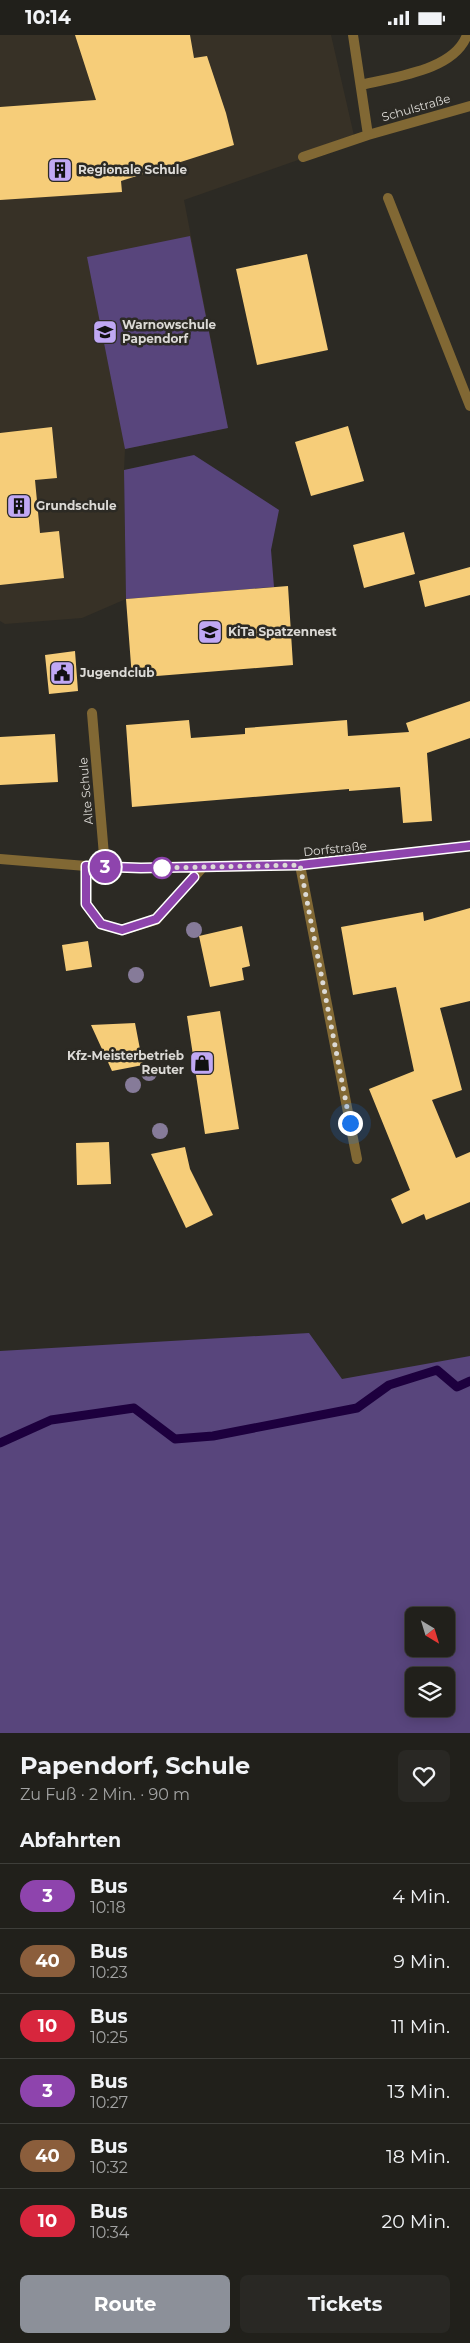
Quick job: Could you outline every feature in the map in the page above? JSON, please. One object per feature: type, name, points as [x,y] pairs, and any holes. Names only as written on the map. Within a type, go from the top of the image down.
[{"type":"street","name":"Schulstraße","points":[[353,35],[368,135]]},
{"type":"street","points":[[361,85],[435,66],[452,55],[467,35]]},
{"type":"street","name":"Schulstraße","points":[[303,157],[368,135],[470,106]]},
{"type":"street","points":[[388,197],[470,406]]},
{"type":"street","name":"Alte Schule","points":[[92,713],[104,867]]},
{"type":"street","name":"Dorfstraße","points":[[0,859],[104,867],[300,865],[470,846]]},
{"type":"street","points":[[300,865],[357,1159]]},
{"type":"street","points":[[86,866],[86,904],[101,924],[122,930],[156,919],[202,867]]},
{"type":"shaded area","name":"Warnowschule Papendorf","points":[[0,35],[331,35],[355,140],[184,200],[228,428],[125,449],[126,599],[82,618],[5,624],[0,621]]},
{"type":"shaded area","points":[[190,236],[228,428],[125,449],[87,257]]},
{"type":"shaded area","points":[[194,455],[279,510],[271,550],[274,587],[126,599],[124,470]]},
{"type":"shaded area","points":[[309,1333],[342,1379],[470,1356],[470,1733],[0,1733],[0,1351]]},
{"type":"building","points":[[75,35],[190,35],[194,58],[207,56],[226,113],[234,145],[121,181],[122,192],[0,200],[0,107],[96,100]]},
{"type":"building","points":[[307,254],[328,350],[257,365],[236,269]]},
{"type":"building","points":[[348,426],[364,481],[311,496],[295,442]]},
{"type":"building","name":"Grundschule","points":[[52,427],[57,478],[35,480],[40,533],[59,531],[64,578],[0,585],[0,433]]},
{"type":"building","points":[[404,532],[415,574],[364,588],[353,545]]},
{"type":"building","points":[[470,567],[470,595],[425,607],[419,581]]},
{"type":"building","name":"KiTa Spatzennest","points":[[288,586],[293,665],[132,678],[126,599]]},
{"type":"building","name":"Jugendclub","points":[[75,651],[78,691],[49,694],[45,655]]},
{"type":"building","points":[[470,701],[470,738],[427,753],[432,821],[403,823],[400,787],[349,791],[349,789],[132,807],[126,725],[189,720],[191,738],[245,734],[245,728],[347,720],[348,736],[409,732],[406,723]]},
{"type":"building","points":[[55,734],[58,782],[0,785],[0,737]]},
{"type":"building","points":[[470,908],[470,1001],[440,1008],[462,1090],[432,1100],[456,1158],[470,1152],[470,1202],[426,1220],[424,1214],[402,1224],[391,1199],[410,1190],[369,1089],[414,1071],[396,987],[353,995],[341,927],[423,912],[424,921]]},
{"type":"building","points":[[242,926],[250,966],[242,968],[244,980],[210,987],[199,936]]},
{"type":"building","points":[[88,941],[92,967],[66,971],[62,945]]},
{"type":"building","points":[[220,1011],[239,1129],[205,1134],[187,1016]]},
{"type":"building","points":[[135,1023],[143,1065],[112,1071],[91,1025]]},
{"type":"building","points":[[109,1142],[111,1184],[77,1185],[76,1143]]},
{"type":"building","points":[[185,1147],[190,1169],[213,1215],[186,1228],[151,1154]]},
{"type":"waterway","points":[[0,1443],[51,1420],[134,1408],[175,1439],[213,1436],[357,1408],[389,1385],[437,1370],[457,1387],[470,1381]]},
{"type":"bus line","name":"3","points":[[194,877],[156,919],[122,930],[101,924],[86,904],[86,866],[141,868],[300,865],[470,846]]},
{"type":"place","name":"Regionale Schule","points":[[60,170]]},
{"type":"place","name":"Warnowschule Papendorf","points":[[105,332]]},
{"type":"place","name":"Grundschule","points":[[19,506]]},
{"type":"place","name":"KiTa Spatzennest","points":[[210,632]]},
{"type":"place","name":"Jugendclub","points":[[62,673]]},
{"type":"place","name":"Kfz-Meisterbetrieb Reuter","points":[[202,1063]]},
{"type":"route","points":[[162,868],[156,868],[300,865],[350,1123]]}]
